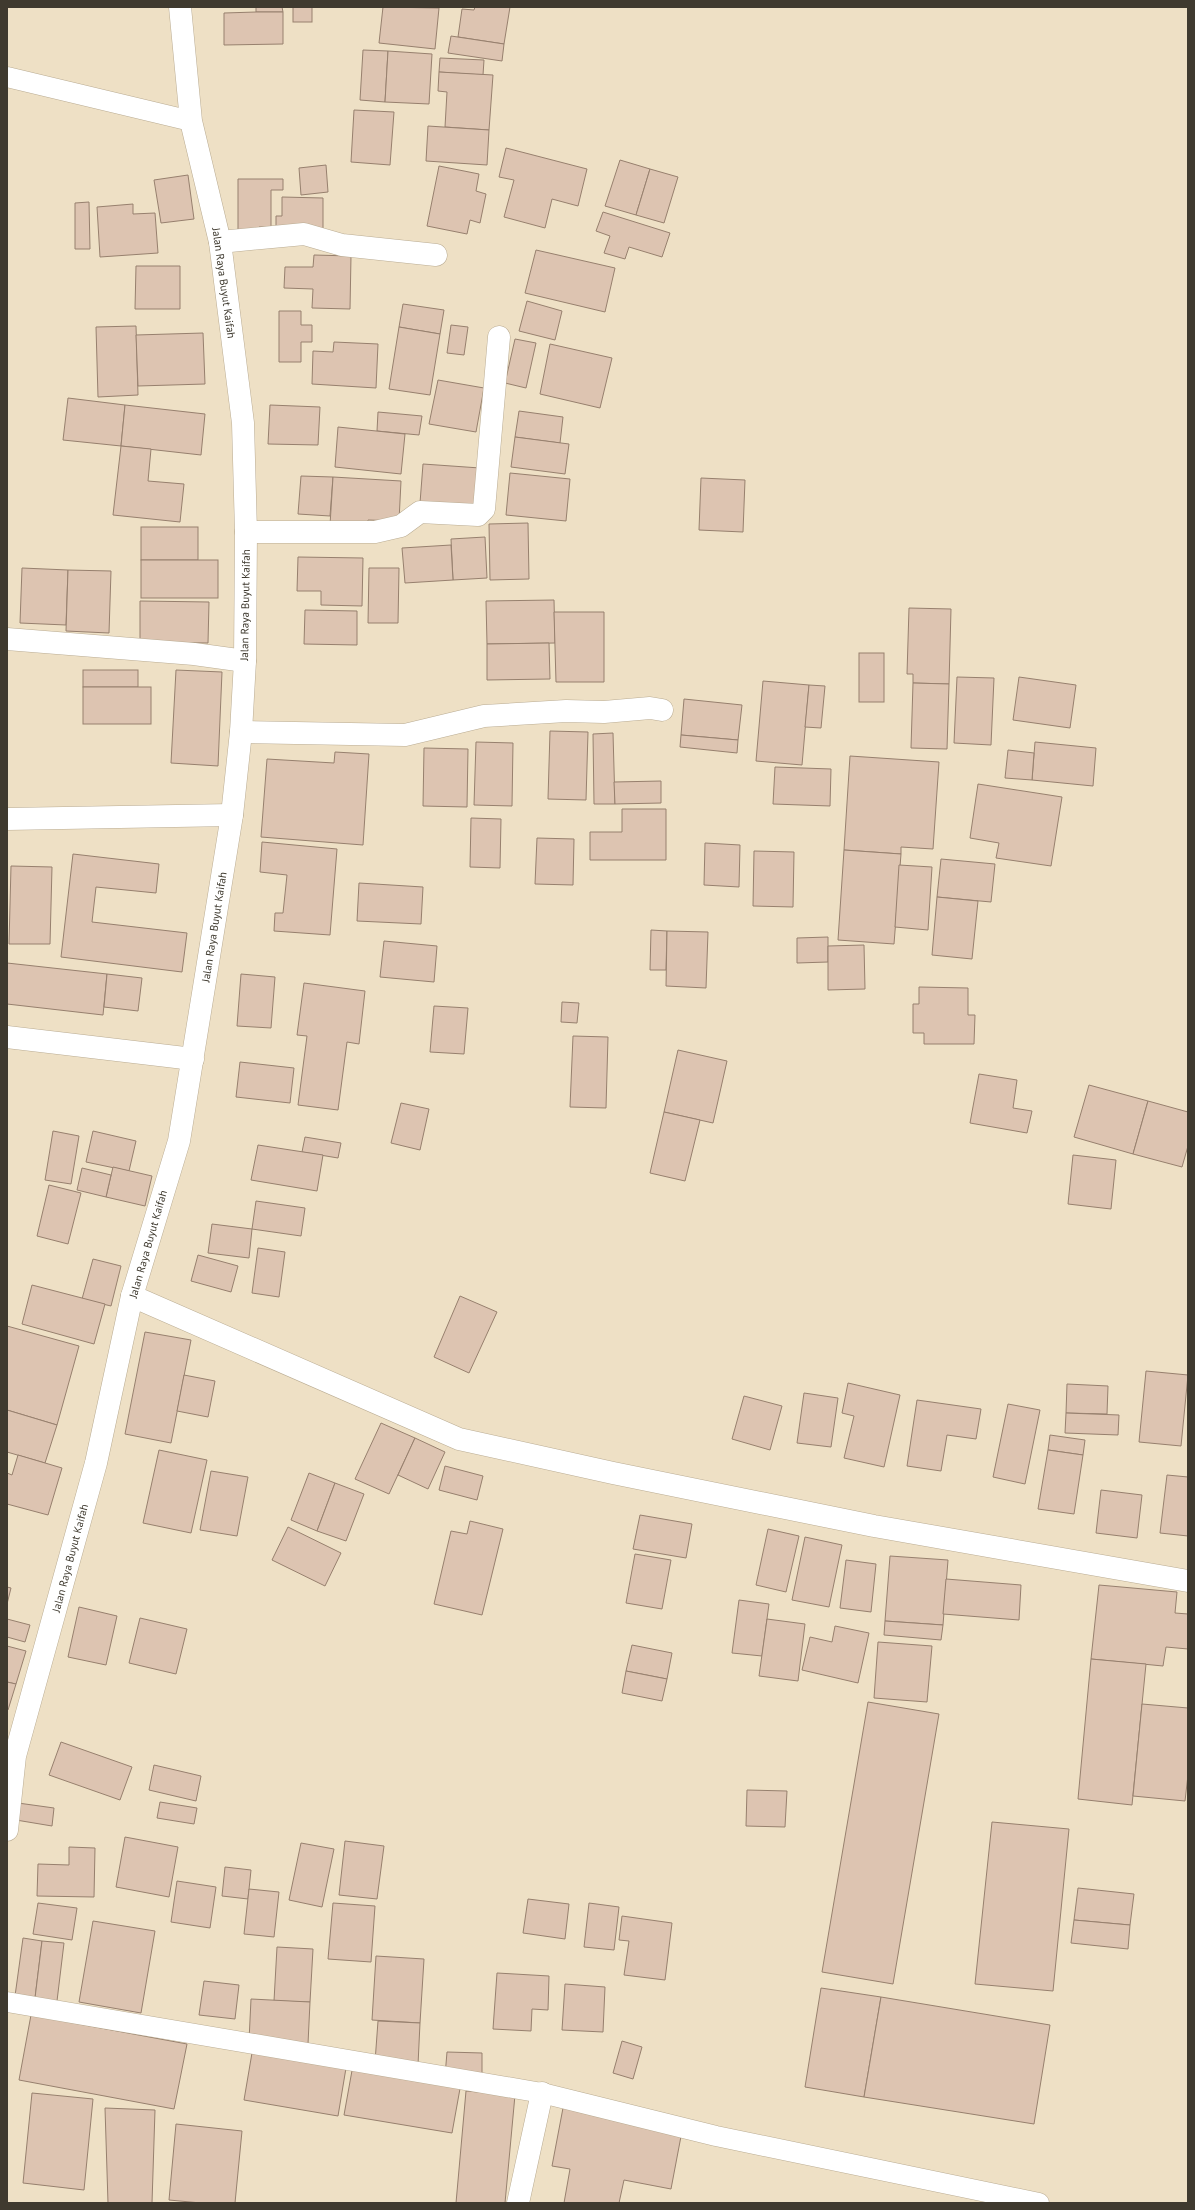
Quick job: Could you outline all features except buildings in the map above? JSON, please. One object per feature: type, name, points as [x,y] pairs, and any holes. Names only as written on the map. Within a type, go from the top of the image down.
[{"type":"street","name":"Jalan Raya Buyut Kaifah","points":[[7,1830],[15,1756],[96,1463],[132,1296],[179,1140],[232,815],[241,732],[245,661],[246,532],[243,423],[220,242],[191,121],[180,7]]},
{"type":"street","points":[[220,242],[304,234],[342,245],[436,255]]},
{"type":"street","points":[[246,532],[374,532],[401,526],[420,512],[478,514],[484,509],[499,336]]},
{"type":"street","points":[[7,639],[98,648],[194,654],[245,661]]},
{"type":"street","points":[[241,732],[405,735],[484,716],[566,711],[604,712],[650,708],[662,710]]},
{"type":"street","points":[[7,818],[232,815]]},
{"type":"street","points":[[7,1037],[193,1060]]},
{"type":"street","points":[[132,1296],[459,1439],[613,1473],[874,1526],[1188,1581]]},
{"type":"street","points":[[518,2203],[542,2093]]},
{"type":"lane","points":[[7,77],[191,121]]},
{"type":"lane","points":[[7,2002],[542,2093],[716,2136],[1040,2203]]}]
